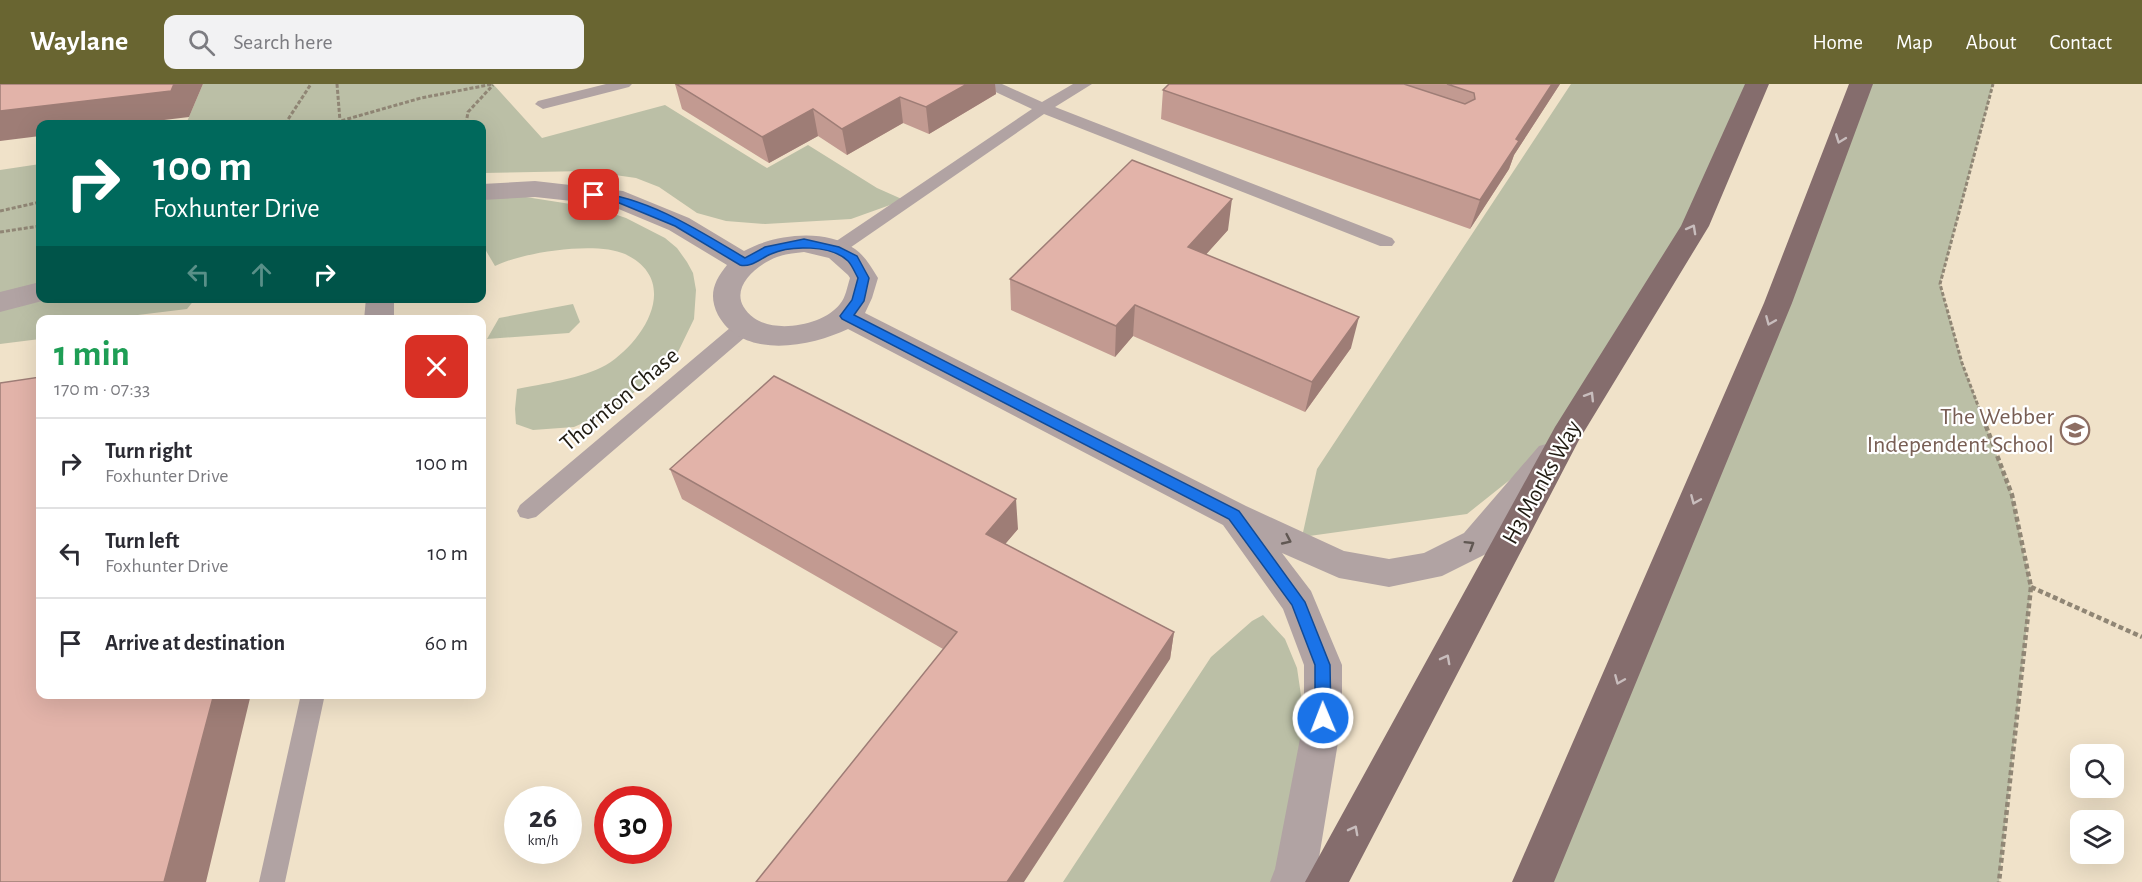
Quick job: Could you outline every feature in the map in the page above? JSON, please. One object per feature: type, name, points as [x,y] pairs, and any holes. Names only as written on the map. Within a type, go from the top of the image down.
[{"type":"main road","name":"H3 Monks Way","points":[[1326,882],[1566,435],[1695,226],[1757,84]]},
{"type":"main road","points":[[1533,882],[1778,303],[1861,84]]},
{"type":"street","points":[[486,192],[535,189],[614,197],[679,224],[744,263]]},
{"type":"street","points":[[804,243],[835,250],[852,258],[864,278],[858,301],[846,316],[827,327],[804,334],[770,335],[744,327],[728,310],[725,290],[734,272],[744,263],[769,250],[804,243]]},
{"type":"street","points":[[0,302],[36,293]]},
{"type":"street","points":[[846,316],[1234,515],[1338,564],[1389,573],[1430,566],[1476,543],[1566,435]]},
{"type":"street","points":[[1234,515],[1298,602],[1323,665],[1323,718],[1296,870],[1291,882]]},
{"type":"lane","points":[[543,104],[624,84]]},
{"type":"lane","points":[[990,84],[1043,108],[1386,242]]},
{"type":"lane","points":[[835,250],[1043,108],[1084,84]]},
{"type":"lane","name":"Thornton Chase","points":[[528,511],[744,327]]},
{"type":"lane","points":[[272,882],[312,699]]},
{"type":"path","points":[[288,120],[311,84]]},
{"type":"path","points":[[337,84],[340,120]]},
{"type":"path","points":[[344,120],[421,98],[493,84]]},
{"type":"path","points":[[467,120],[468,112],[493,84]]},
{"type":"path","points":[[1993,84],[1940,285],[1962,363],[2012,495],[2031,586],[1999,882]]},
{"type":"path","points":[[0,212],[36,203]]},
{"type":"path","points":[[0,232],[36,227]]},
{"type":"path","points":[[2031,586],[2142,637]]},
{"type":"green space","points":[[203,84],[493,84],[542,138],[665,105],[767,168],[808,145],[877,188],[904,200],[851,219],[765,224],[726,221],[697,213],[659,187],[636,178],[587,171],[486,173],[486,120],[188,120]]},
{"type":"green space","points":[[1571,84],[1757,84],[1695,226],[1566,435],[1467,514],[1302,537],[1317,469]]},
{"type":"green space","points":[[1861,84],[1993,84],[1940,284],[1962,363],[2012,495],[2031,587],[1999,882],[1533,882]]},
{"type":"green space","points":[[36,165],[36,303],[192,303],[187,309],[138,315],[36,315],[36,340],[0,344],[0,170]]},
{"type":"green space","points":[[513,195],[596,208],[626,218],[665,238],[677,248],[687,262],[693,273],[696,290],[694,319],[678,352],[617,408],[574,427],[533,430],[516,424],[517,389],[563,380],[597,370],[620,355],[633,342],[644,327],[651,311],[654,295],[651,280],[642,266],[625,254],[596,248],[560,250],[523,256],[495,266],[486,251],[486,197]]},
{"type":"green space","points":[[573,304],[580,322],[569,333],[487,339],[499,318]]},
{"type":"green space","points":[[1263,615],[1285,639],[1297,668],[1302,702],[1296,870],[1291,882],[1063,882],[1211,657],[1252,621]]},
{"type":"building","points":[[0,84],[174,84],[171,91],[0,111]]},
{"type":"building","points":[[676,84],[967,84],[926,107],[900,97],[842,129],[813,109],[762,137]]},
{"type":"building","points":[[1169,84],[1404,84],[1465,104],[1475,99],[1474,93],[1447,84],[1552,84],[1516,139],[1519,141],[1480,200],[1163,90]]},
{"type":"building","points":[[1132,160],[1232,199],[1188,247],[1359,317],[1312,382],[1135,305],[1116,326],[1010,279]]},
{"type":"building","points":[[774,376],[1016,499],[986,534],[1174,632],[1007,882],[756,882],[957,632],[670,469]]},
{"type":"building","points":[[36,378],[36,699],[213,699],[164,882],[0,882],[0,383]]},
{"type":"place","name":"The Webber Independent School","points":[[2075,430]]},
{"type":"route","points":[[594,195],[614,197],[679,224],[744,263],[769,250],[804,243],[835,250],[852,258],[864,278],[858,301],[846,316],[1234,515],[1298,602],[1323,665],[1323,718]]}]
